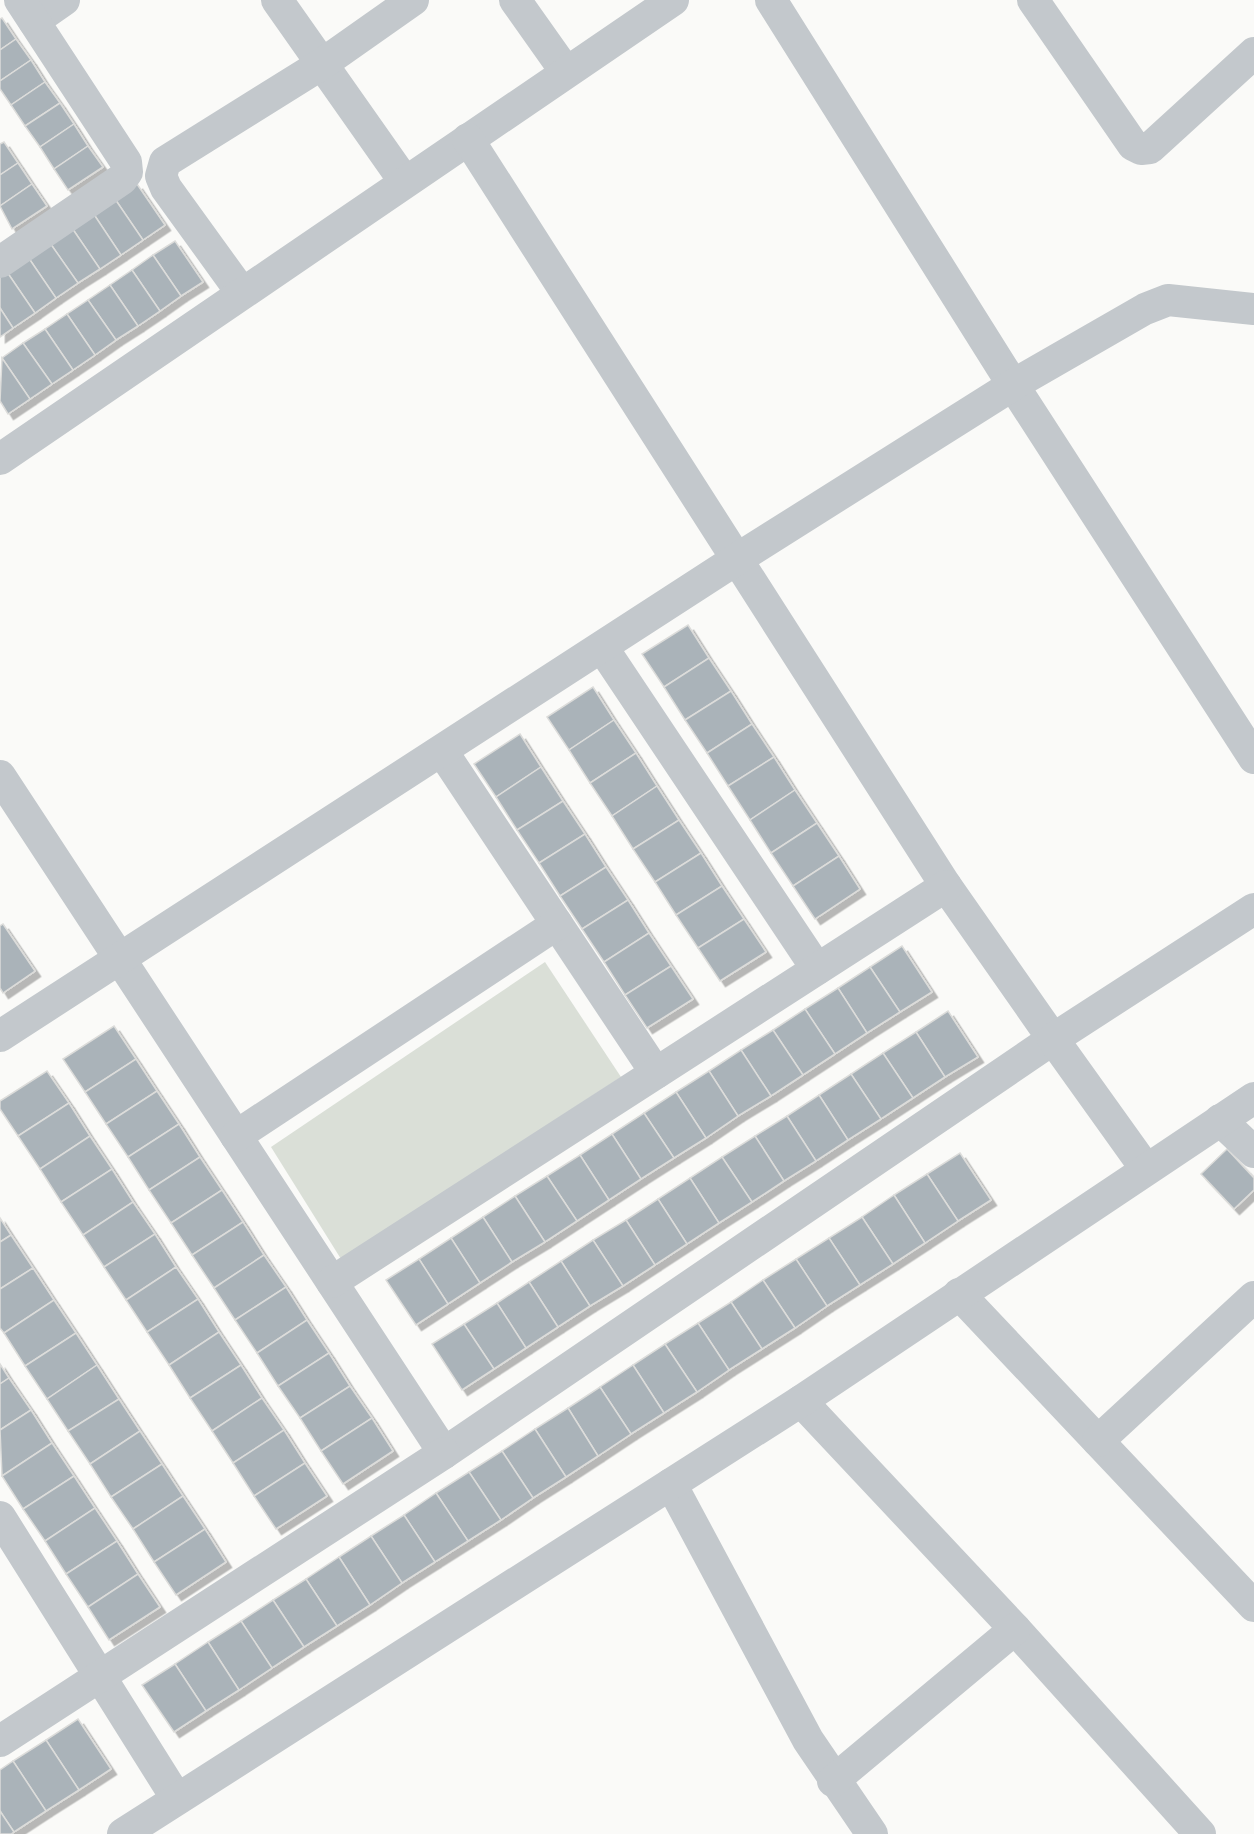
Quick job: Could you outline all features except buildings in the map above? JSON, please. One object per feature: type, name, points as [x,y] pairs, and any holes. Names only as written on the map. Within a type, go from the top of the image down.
[{"type":"street","points":[[5,248],[122,179],[127,172],[126,162],[27,11],[64,0]]},
{"type":"street","points":[[277,0],[405,182]]},
{"type":"street","points":[[242,293],[166,188],[161,176],[165,162],[322,64],[413,0]]},
{"type":"street","points":[[515,0],[566,72]]},
{"type":"street","points":[[0,459],[673,0]]},
{"type":"street","points":[[771,0],[1013,386],[1254,758]]},
{"type":"street","points":[[1033,0],[1133,145],[1141,149],[1150,148],[1254,53]]},
{"type":"street","points":[[468,138],[946,886],[1146,1169]]},
{"type":"street","points":[[0,1036],[737,559],[1013,386],[1145,309],[1168,300],[1254,309]]},
{"type":"street","points":[[602,647],[817,969]]},
{"type":"street","points":[[442,751],[656,1073]]},
{"type":"street","points":[[2,784],[120,959],[444,1453]]},
{"type":"street","points":[[332,1282],[946,886]]},
{"type":"street","points":[[0,1741],[444,1453],[1053,1039],[1254,909]]},
{"type":"street","points":[[236,1136],[557,924]]},
{"type":"street","points":[[123,1834],[801,1401],[1254,1098]]},
{"type":"street","points":[[1220,1120],[1254,1152]]},
{"type":"street","points":[[959,1294],[1251,1598]]},
{"type":"street","points":[[1098,1441],[1254,1297]]},
{"type":"street","points":[[801,1401],[1015,1629],[1189,1830]]},
{"type":"street","points":[[671,1484],[808,1740],[833,1780],[872,1834]]},
{"type":"street","points":[[0,1516],[177,1799]]},
{"type":"street","points":[[833,1780],[1015,1629]]},
{"type":"shaded area","points":[[545,962],[621,1077],[341,1259],[271,1147]]}]
